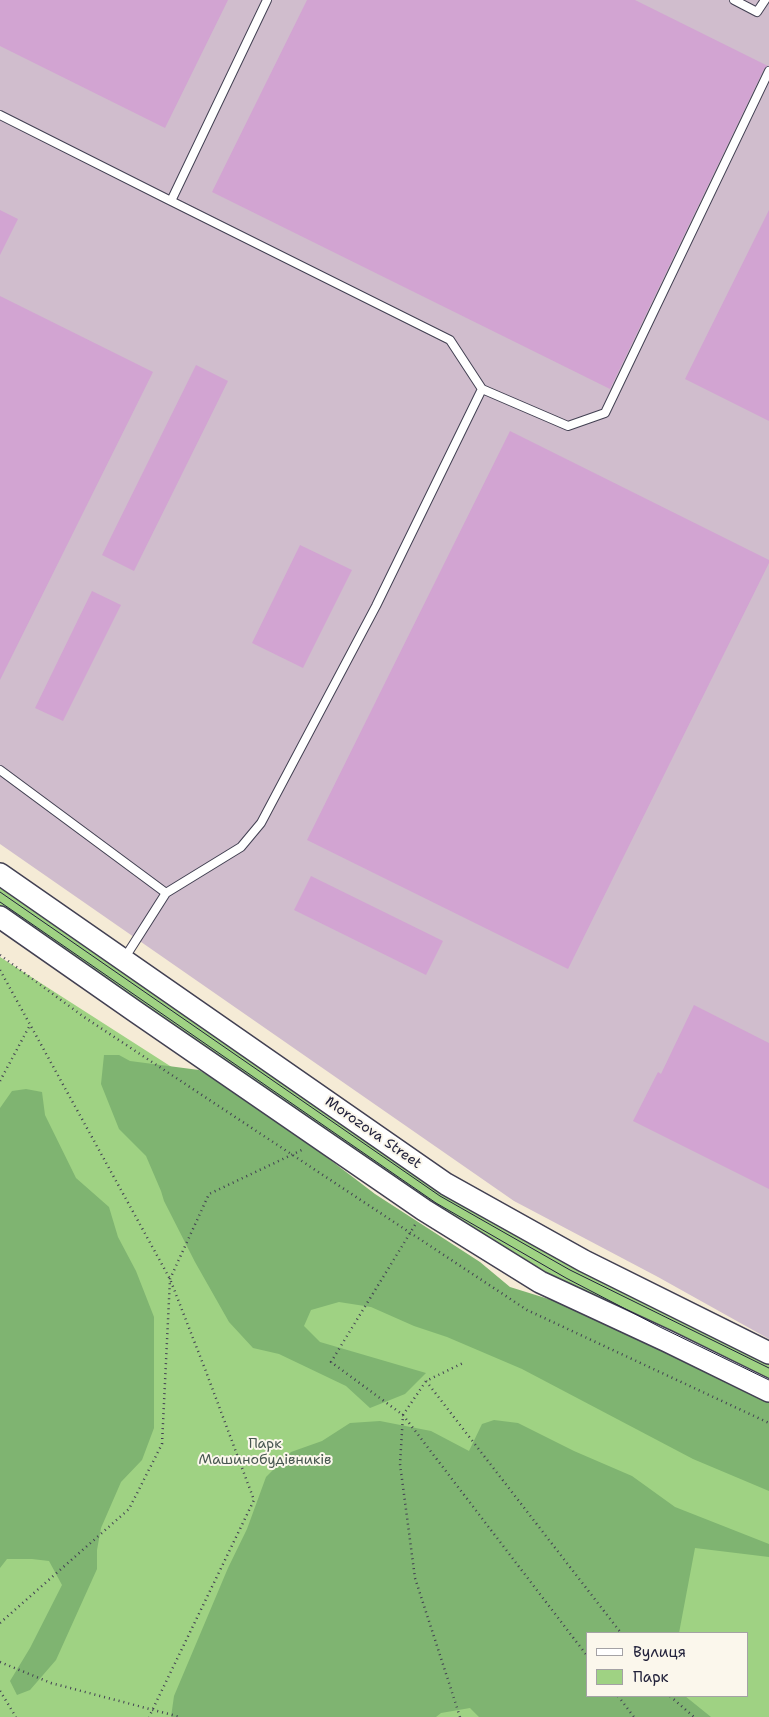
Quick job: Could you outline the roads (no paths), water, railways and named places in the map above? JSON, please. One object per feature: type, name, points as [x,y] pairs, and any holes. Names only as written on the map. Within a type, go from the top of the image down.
[{"type":"main road","name":"Morozova Street","points":[[0,874],[446,1184],[584,1261],[769,1352]]},
{"type":"main road","points":[[0,917],[424,1210],[540,1282],[769,1391]]},
{"type":"lane","points":[[171,200],[267,0]]},
{"type":"lane","points":[[734,0],[757,12],[765,0]]},
{"type":"lane","points":[[0,115],[450,340],[482,389],[568,426],[605,413],[769,71]]},
{"type":"lane","points":[[124,961],[166,893],[241,847],[261,823],[376,606],[482,389]]},
{"type":"lane","points":[[0,770],[166,893]]},
{"type":"tram line","points":[[0,892],[440,1196],[570,1270],[769,1368]]},
{"type":"tram line","points":[[0,902],[436,1203],[566,1278],[660,1327],[769,1380]]},
{"type":"park label","name":"Парк Машинобудівників","points":[[265,1452]]}]
